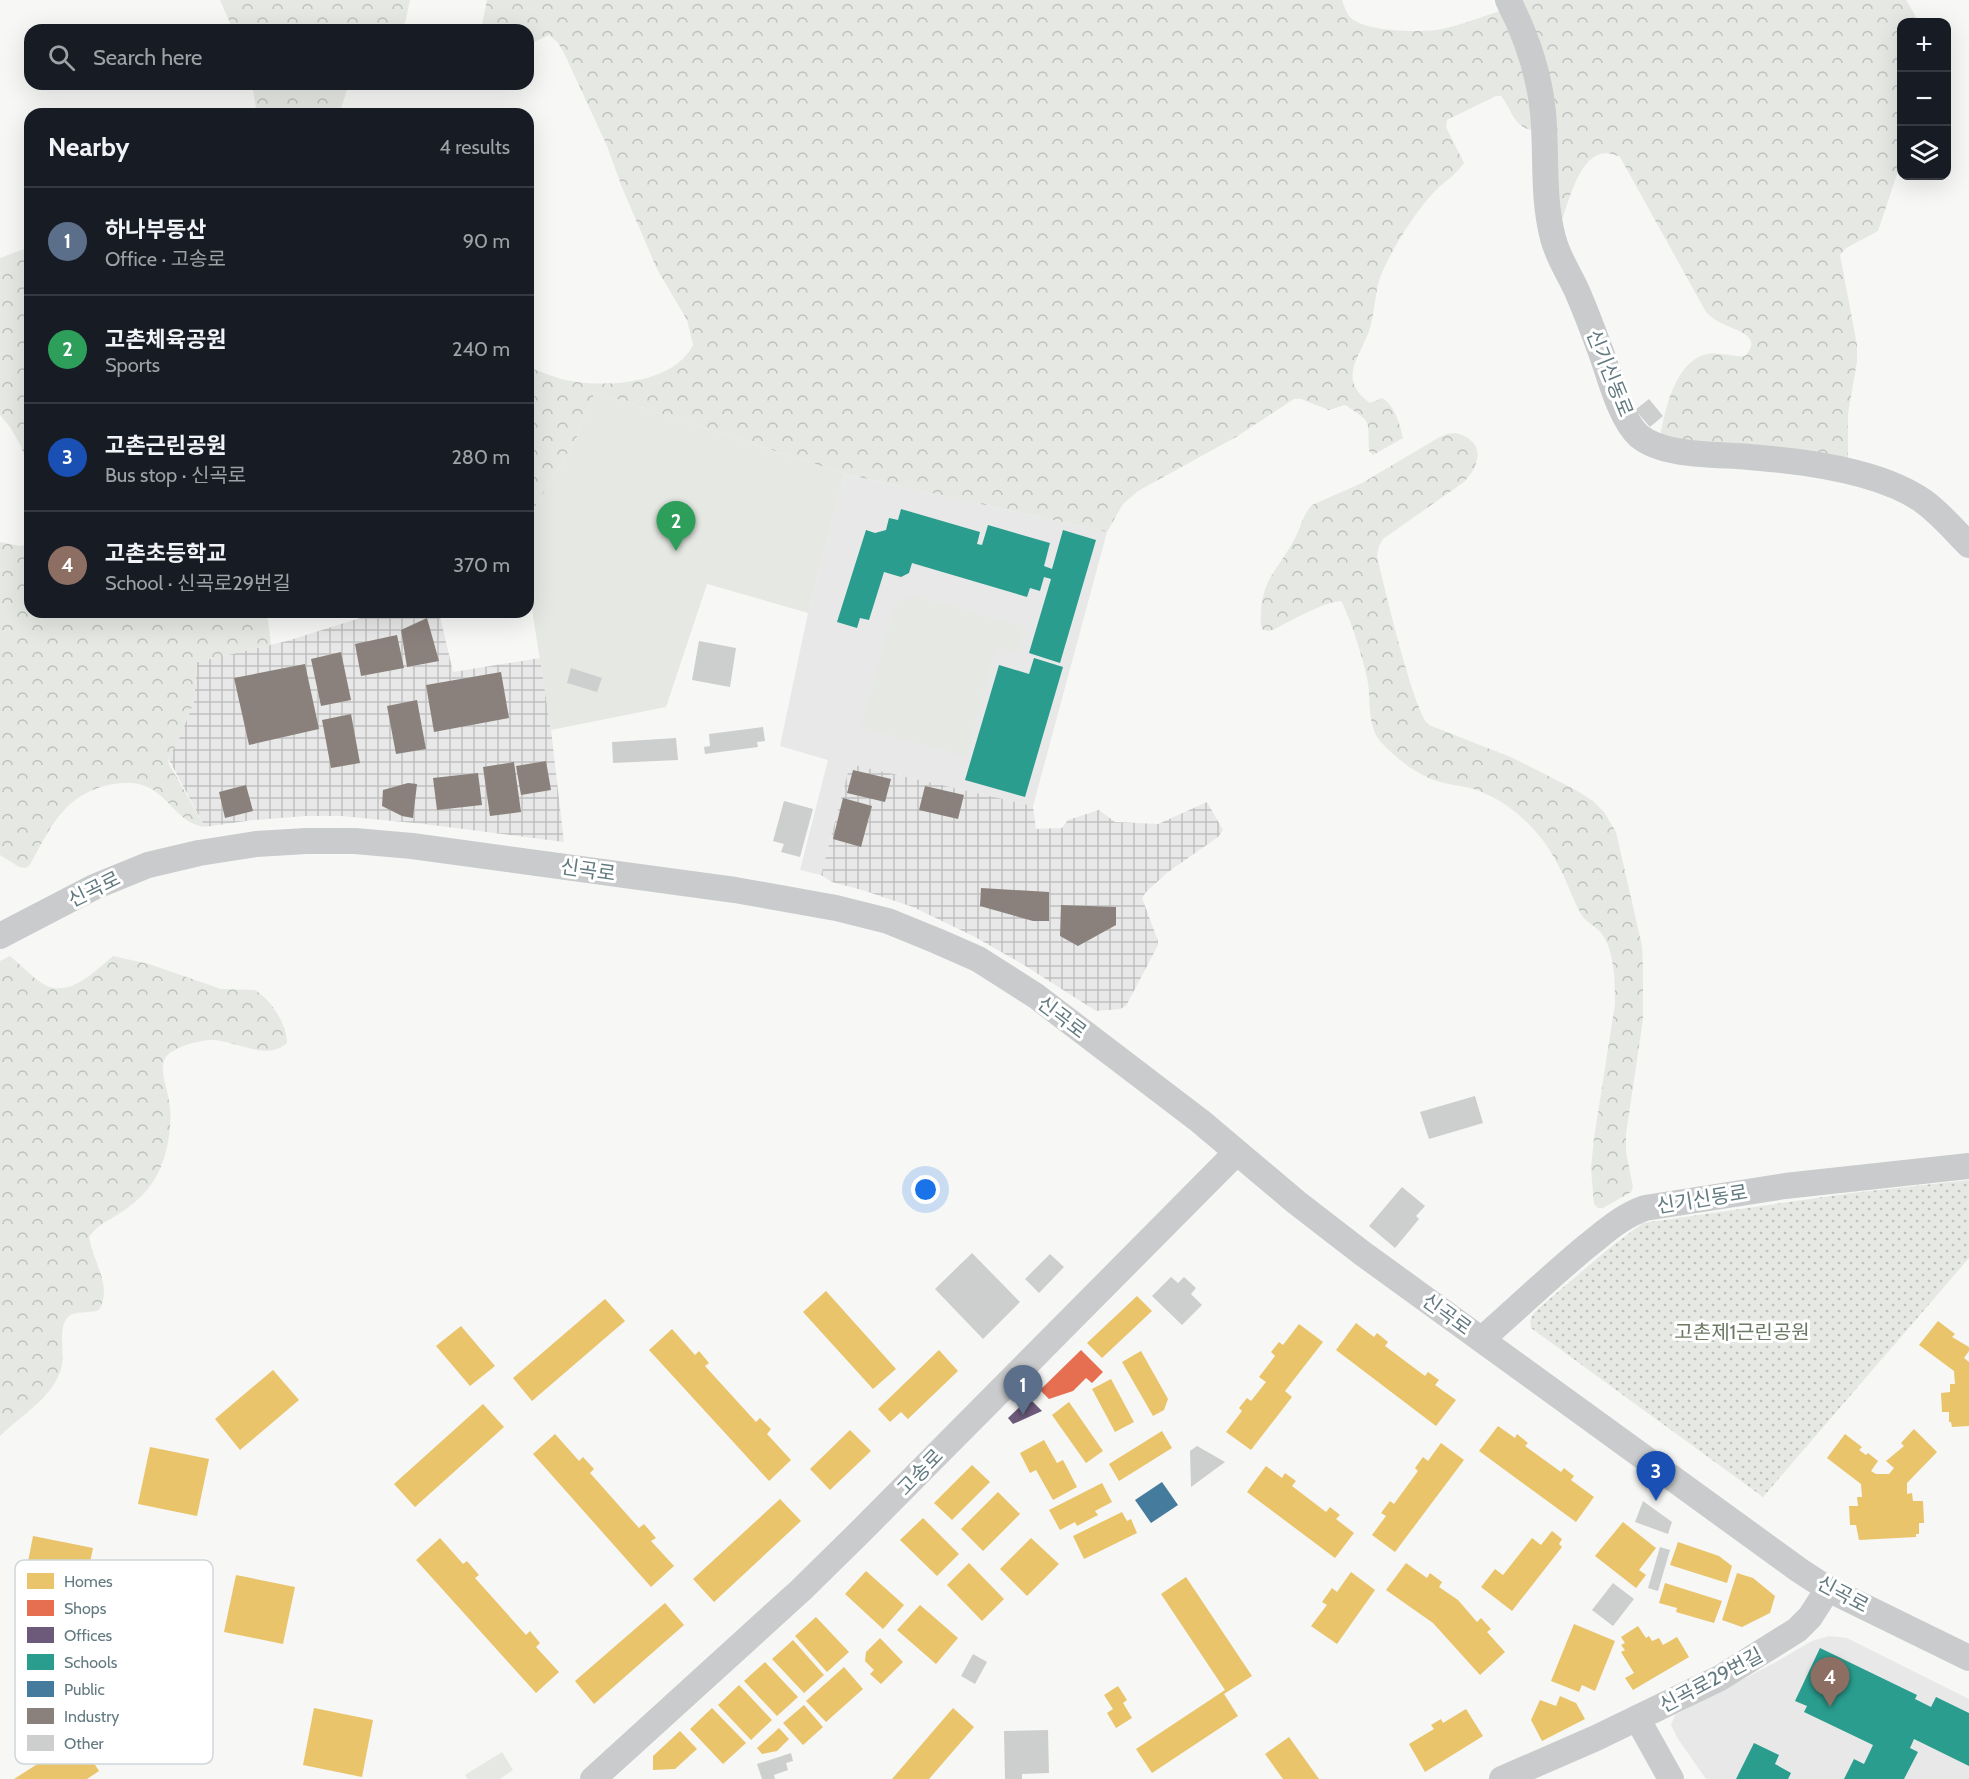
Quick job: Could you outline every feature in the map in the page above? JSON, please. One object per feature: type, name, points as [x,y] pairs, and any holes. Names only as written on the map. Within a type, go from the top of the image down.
[{"type":"street","name":"신기신동로","points":[[1508,0],[1525,35],[1540,87],[1545,182],[1552,237],[1559,259],[1576,290],[1632,428],[1649,443],[1683,452],[1782,460],[1867,476],[1907,490],[1925,502],[1969,545]]},
{"type":"street","name":"신곡로","points":[[0,936],[94,887],[148,865],[199,853],[256,844],[306,841],[354,841],[412,846],[788,898],[888,921],[978,959],[1036,996],[1200,1121],[1236,1153],[1362,1253],[1764,1546],[1828,1589],[1969,1658]]},
{"type":"street","name":"고송로","points":[[593,1779],[852,1541],[1236,1153]]},
{"type":"street","name":"신기신동로","points":[[1482,1339],[1580,1251],[1630,1213],[1645,1208],[1785,1186],[1969,1166]]},
{"type":"street","name":"신곡로29번길","points":[[1671,1779],[1637,1718],[1720,1678],[1782,1641],[1809,1617],[1828,1589]]},
{"type":"street","points":[[1502,1779],[1637,1718]]},
{"type":"shaded area","points":[[845,474],[1107,532],[1033,806],[850,764],[821,875],[800,870],[828,760],[780,746],[808,613]]},
{"type":"shaded area","points":[[360,618],[440,618],[453,672],[540,658],[564,842],[341,816],[253,820],[205,827],[168,758],[178,741],[194,702],[197,662],[287,641]]},
{"type":"shaded area","points":[[850,764],[1033,806],[1036,829],[1062,828],[1068,820],[1099,810],[1115,822],[1158,824],[1207,802],[1223,830],[1218,837],[1168,872],[1146,892],[1142,898],[1158,941],[1157,947],[1126,1006],[1120,1009],[1096,1011],[975,937],[913,907],[832,882],[821,875]]},
{"type":"shaded area","points":[[1829,1636],[1847,1638],[1969,1699],[1969,1779],[1706,1779],[1671,1725],[1675,1715],[1812,1641]]},
{"type":"green space","points":[[220,0],[410,0],[404,24],[230,24]]},
{"type":"green space","points":[[487,0],[1342,0],[1346,11],[1357,22],[1367,26],[1408,31],[1442,29],[1500,11],[1534,94],[1531,130],[1516,121],[1501,96],[1496,96],[1447,120],[1446,127],[1464,163],[1420,209],[1389,258],[1378,283],[1369,331],[1353,368],[1355,386],[1360,394],[1370,403],[1382,398],[1387,401],[1396,416],[1403,438],[1373,455],[1369,451],[1367,422],[1360,415],[1345,405],[1329,410],[1301,399],[1294,399],[1236,437],[1138,491],[1123,504],[1107,532],[845,474],[595,392],[576,439],[534,509],[534,369],[571,381],[608,384],[625,382],[658,374],[672,367],[693,345],[687,320],[657,269],[607,146],[558,43],[549,35],[534,42],[534,24],[482,24]]},
{"type":"green space","points":[[1518,0],[1906,0],[1917,18],[1897,18],[1897,174],[1878,231],[1846,248],[1840,255],[1857,345],[1857,361],[1848,414],[1848,461],[1660,437],[1673,388],[1687,366],[1696,358],[1707,354],[1745,356],[1750,349],[1750,339],[1740,331],[1718,322],[1706,312],[1620,157],[1607,153],[1596,156],[1587,163],[1574,187],[1561,223]]},
{"type":"green space","points":[[253,90],[347,90],[341,108],[256,108]]},
{"type":"green space","points":[[24,249],[24,455],[10,427],[0,415],[0,258]]},
{"type":"green space","points":[[595,392],[845,474],[808,613],[707,584],[666,707],[551,730],[533,618],[534,509],[576,439]]},
{"type":"green space","points":[[1456,433],[1472,441],[1478,453],[1470,475],[1464,482],[1383,539],[1377,556],[1415,698],[1429,725],[1513,758],[1574,789],[1593,801],[1604,812],[1616,832],[1642,946],[1643,1019],[1626,1134],[1626,1152],[1633,1187],[1631,1192],[1603,1208],[1598,1208],[1594,1204],[1591,1169],[1615,1004],[1613,967],[1606,940],[1599,930],[1585,920],[1552,854],[1536,832],[1518,814],[1479,791],[1440,782],[1415,771],[1380,741],[1371,720],[1364,666],[1353,628],[1341,601],[1317,608],[1273,630],[1267,631],[1261,626],[1263,598],[1269,580],[1290,548],[1306,512],[1312,505],[1362,483],[1438,438]]},
{"type":"green space","points":[[0,542],[24,545],[24,618],[268,618],[271,645],[197,662],[194,702],[178,741],[168,758],[169,764],[205,827],[189,822],[160,795],[144,785],[113,784],[97,788],[71,803],[61,813],[26,868],[19,867],[0,855]]},
{"type":"green space","points":[[913,595],[1025,627],[1018,653],[996,647],[966,757],[861,727],[895,605]]},
{"type":"green space","points":[[10,956],[43,984],[56,988],[65,988],[83,980],[113,956],[149,964],[221,989],[255,990],[277,1013],[284,1028],[287,1043],[270,1051],[207,1040],[182,1047],[166,1057],[163,1071],[170,1108],[170,1124],[167,1147],[160,1168],[150,1186],[136,1202],[99,1226],[89,1237],[103,1283],[103,1301],[99,1310],[71,1315],[64,1322],[62,1365],[55,1382],[42,1399],[0,1436],[0,961]]},
{"type":"green space","name":"고촌제1근린공원","points":[[1969,1180],[1969,1258],[1763,1497],[1531,1328],[1532,1317],[1539,1308],[1607,1250],[1643,1223],[1852,1193]]},
{"type":"green space","points":[[502,1752],[513,1770],[500,1779],[467,1779],[465,1775]]},
{"type":"building: Homes","points":[[826,1291],[896,1369],[873,1389],[803,1312]]},
{"type":"building: Homes","points":[[1137,1296],[1152,1311],[1102,1358],[1087,1343]]},
{"type":"building: Homes","points":[[605,1299],[625,1321],[532,1401],[513,1378]]},
{"type":"building: Homes","points":[[1938,1321],[1955,1334],[1952,1337],[1969,1347],[1964,1358],[1969,1362],[1969,1426],[1952,1427],[1949,1422],[1949,1412],[1942,1412],[1941,1393],[1950,1392],[1950,1384],[1955,1384],[1954,1371],[1919,1345]]},
{"type":"building: Homes","points":[[1356,1323],[1374,1337],[1377,1333],[1388,1342],[1385,1346],[1425,1376],[1428,1372],[1439,1380],[1435,1385],[1456,1400],[1436,1426],[1336,1350]]},
{"type":"building: Homes","points":[[1299,1324],[1323,1342],[1285,1391],[1292,1397],[1251,1450],[1226,1432],[1242,1411],[1239,1408],[1247,1398],[1251,1401],[1266,1382],[1259,1377],[1275,1356],[1271,1352],[1279,1342],[1283,1345]]},
{"type":"building: Homes","points":[[461,1326],[495,1366],[470,1386],[436,1346]]},
{"type":"building: Homes","points":[[672,1329],[695,1355],[699,1351],[709,1363],[705,1366],[756,1422],[760,1418],[771,1429],[767,1434],[791,1460],[769,1481],[649,1350]]},
{"type":"building: Homes","points":[[939,1350],[958,1371],[908,1419],[901,1412],[890,1422],[878,1409]]},
{"type":"building: Homes","points":[[1141,1351],[1168,1399],[1164,1410],[1153,1416],[1122,1362]]},
{"type":"building: Homes","points":[[273,1370],[299,1400],[240,1450],[215,1419]]},
{"type":"building: Homes","points":[[1111,1379],[1134,1422],[1115,1432],[1092,1389]]},
{"type":"building: Homes","points":[[1069,1402],[1103,1451],[1086,1463],[1052,1415]]},
{"type":"building: Homes","points":[[483,1404],[504,1427],[415,1507],[394,1484]]},
{"type":"building: Homes","points":[[1498,1426],[1515,1438],[1517,1434],[1528,1443],[1525,1446],[1561,1472],[1564,1468],[1574,1476],[1571,1480],[1594,1497],[1576,1522],[1479,1451]]},
{"type":"building: Homes","points":[[1914,1429],[1937,1452],[1907,1483],[1907,1494],[1912,1493],[1913,1501],[1923,1501],[1924,1523],[1919,1523],[1919,1534],[1916,1534],[1916,1537],[1859,1540],[1856,1525],[1850,1525],[1849,1506],[1858,1506],[1857,1497],[1862,1497],[1861,1484],[1827,1458],[1845,1434],[1862,1447],[1859,1450],[1866,1455],[1868,1453],[1878,1461],[1871,1471],[1876,1474],[1889,1474],[1894,1468],[1886,1461],[1904,1446],[1901,1443]]},
{"type":"building: Homes","points":[[850,1430],[871,1451],[830,1490],[810,1469]]},
{"type":"building: Homes","points":[[1162,1431],[1172,1448],[1119,1481],[1109,1464]]},
{"type":"building: Homes","points":[[555,1434],[579,1461],[583,1457],[594,1469],[590,1473],[639,1528],[644,1524],[656,1538],[651,1541],[674,1566],[651,1587],[533,1454]]},
{"type":"building: Homes","points":[[1044,1440],[1057,1463],[1063,1460],[1077,1487],[1053,1500],[1036,1470],[1030,1473],[1020,1453]]},
{"type":"building: Homes","points":[[1441,1443],[1464,1460],[1395,1552],[1372,1535],[1386,1516],[1381,1513],[1390,1501],[1394,1504],[1418,1471],[1415,1468],[1423,1457],[1428,1461]]},
{"type":"building: Homes","points":[[150,1447],[209,1459],[197,1516],[138,1504]]},
{"type":"building: Homes","points":[[972,1465],[990,1482],[952,1520],[934,1503]]},
{"type":"building: Homes","points":[[1266,1466],[1282,1478],[1285,1473],[1296,1481],[1292,1486],[1326,1512],[1330,1507],[1340,1515],[1336,1519],[1354,1533],[1335,1558],[1247,1492]]},
{"type":"building: Homes","points":[[1102,1483],[1112,1502],[1095,1511],[1098,1515],[1077,1526],[1075,1522],[1060,1530],[1049,1510]]},
{"type":"building: Homes","points":[[998,1492],[1020,1514],[983,1551],[961,1529]]},
{"type":"building: Homes","points":[[780,1499],[801,1521],[714,1602],[693,1579]]},
{"type":"building: Homes","points":[[1122,1512],[1127,1521],[1131,1519],[1137,1533],[1084,1559],[1073,1536]]},
{"type":"building: Homes","points":[[923,1518],[959,1554],[937,1576],[900,1540]]},
{"type":"building: Homes","points":[[1623,1522],[1656,1548],[1639,1570],[1646,1575],[1636,1588],[1595,1556]]},
{"type":"building: Homes","points":[[1552,1531],[1562,1539],[1559,1544],[1562,1547],[1512,1611],[1481,1587],[1495,1569],[1503,1575],[1532,1538],[1541,1545]]},
{"type":"building: Homes","points":[[33,1536],[93,1548],[90,1560],[28,1560]]},
{"type":"building: Homes","points":[[440,1538],[463,1564],[467,1561],[479,1575],[475,1578],[526,1635],[530,1631],[540,1643],[536,1647],[559,1672],[536,1693],[416,1560]]},
{"type":"building: Homes","points":[[1031,1538],[1059,1564],[1027,1596],[1000,1569]]},
{"type":"building: Homes","points":[[1678,1542],[1719,1556],[1732,1566],[1727,1583],[1670,1565]]},
{"type":"building: Homes","points":[[969,1563],[1004,1599],[982,1621],[947,1585]]},
{"type":"building: Homes","points":[[1406,1563],[1427,1578],[1430,1573],[1442,1582],[1439,1587],[1458,1600],[1477,1622],[1481,1618],[1491,1629],[1487,1632],[1505,1652],[1480,1675],[1433,1623],[1386,1590]]},
{"type":"building: Homes","points":[[866,1571],[904,1605],[883,1629],[845,1594]]},
{"type":"building: Homes","points":[[1351,1572],[1375,1590],[1337,1644],[1311,1626],[1327,1605],[1322,1602],[1332,1588],[1337,1592]]},
{"type":"building: Homes","points":[[1737,1573],[1753,1578],[1775,1596],[1770,1613],[1742,1627],[1722,1620]]},
{"type":"building: Homes","points":[[236,1575],[295,1587],[283,1644],[224,1632]]},
{"type":"building: Homes","points":[[1186,1577],[1252,1676],[1224,1694],[1238,1716],[1152,1773],[1136,1749],[1225,1690],[1161,1594]]},
{"type":"building: Homes","points":[[1665,1583],[1722,1601],[1714,1623],[1676,1612],[1677,1608],[1659,1603]]},
{"type":"building: Homes","points":[[665,1603],[684,1625],[594,1704],[575,1681]]},
{"type":"building: Homes","points":[[920,1605],[958,1638],[936,1664],[897,1630]]},
{"type":"building: Homes","points":[[816,1617],[849,1652],[827,1672],[795,1636]]},
{"type":"building: Homes","points":[[1574,1624],[1615,1641],[1595,1691],[1582,1685],[1579,1692],[1551,1681]]},
{"type":"building: Homes","points":[[1638,1626],[1646,1638],[1649,1636],[1652,1641],[1659,1638],[1663,1645],[1677,1637],[1689,1657],[1633,1690],[1625,1678],[1634,1673],[1621,1652],[1625,1650],[1621,1645],[1625,1643],[1621,1637]]},
{"type":"building: Homes","points":[[880,1638],[903,1662],[881,1684],[870,1674],[874,1670],[865,1661],[866,1652]]},
{"type":"building: Homes","points":[[793,1640],[824,1675],[804,1693],[772,1659]]},
{"type":"building: Homes","points":[[765,1662],[798,1697],[777,1716],[744,1681]]},
{"type":"building: Homes","points":[[844,1667],[863,1689],[826,1722],[806,1701]]},
{"type":"building: Homes","points":[[739,1685],[772,1720],[751,1740],[718,1705]]},
{"type":"building: Homes","points":[[1118,1686],[1127,1700],[1123,1703],[1132,1718],[1116,1728],[1107,1713],[1113,1709],[1104,1695]]},
{"type":"building: Homes","points":[[1560,1696],[1576,1703],[1585,1719],[1542,1741],[1531,1720],[1540,1700],[1556,1706]]},
{"type":"building: Homes","points":[[804,1705],[823,1727],[803,1745],[783,1723]]},
{"type":"building: Homes","points":[[314,1708],[373,1720],[362,1777],[303,1765]]},
{"type":"building: Homes","points":[[712,1708],[746,1743],[723,1764],[690,1729]]},
{"type":"building: Homes","points":[[953,1708],[974,1727],[929,1779],[892,1779]]},
{"type":"building: Homes","points":[[1466,1709],[1483,1736],[1425,1772],[1409,1744],[1434,1729],[1431,1725],[1441,1719],[1443,1723]]},
{"type":"building: Homes","points":[[779,1728],[789,1739],[777,1751],[762,1754],[757,1748]]},
{"type":"building: Homes","points":[[680,1731],[697,1749],[675,1769],[653,1770],[653,1756]]},
{"type":"building: Homes","points":[[1289,1737],[1319,1779],[1283,1779],[1265,1754]]},
{"type":"building: Homes","points":[[37,1764],[95,1764],[99,1771],[87,1779],[14,1779]]},
{"type":"building: Shops","points":[[1081,1350],[1103,1372],[1092,1383],[1086,1378],[1073,1391],[1049,1399],[1040,1390]]},
{"type":"building: Offices","points":[[1029,1398],[1042,1411],[1013,1424],[1008,1418]]},
{"type":"building: Schools","points":[[901,509],[980,532],[977,544],[982,545],[988,525],[1050,543],[1044,566],[1052,569],[1063,530],[1096,540],[1060,663],[1029,653],[1051,579],[1044,577],[1040,591],[1030,588],[1027,597],[912,563],[909,573],[901,577],[884,572],[869,620],[860,618],[857,628],[837,622],[866,530],[875,533],[886,530],[889,518],[898,520]]},
{"type":"building: Schools","points":[[1034,658],[1063,667],[1025,797],[965,780],[999,665],[1029,674]]},
{"type":"building: Schools","points":[[1820,1648],[1917,1695],[1915,1699],[1931,1707],[1936,1697],[1969,1713],[1969,1766],[1914,1739],[1910,1748],[1918,1752],[1904,1779],[1844,1779],[1854,1759],[1864,1764],[1873,1745],[1804,1712],[1807,1706],[1795,1701]]},
{"type":"building: Schools","points":[[1754,1743],[1779,1755],[1775,1764],[1791,1773],[1788,1779],[1736,1779]]},
{"type":"building: Public","points":[[1162,1482],[1178,1505],[1151,1523],[1135,1500]]},
{"type":"building: Industry","points":[[427,618],[439,661],[407,667],[401,630]]},
{"type":"building: Industry","points":[[397,635],[404,668],[361,676],[355,644]]},
{"type":"building: Industry","points":[[341,652],[351,700],[321,706],[311,659]]},
{"type":"building: Industry","points":[[305,664],[319,729],[249,745],[234,678]]},
{"type":"building: Industry","points":[[501,672],[509,718],[434,732],[426,685]]},
{"type":"building: Industry","points":[[417,700],[426,749],[396,754],[387,706]]},
{"type":"building: Industry","points":[[351,714],[360,763],[331,768],[322,720]]},
{"type":"building: Industry","points":[[546,761],[551,790],[521,795],[516,766]]},
{"type":"building: Industry","points":[[514,762],[521,812],[490,816],[483,767]]},
{"type":"building: Industry","points":[[853,770],[891,779],[885,802],[847,793]]},
{"type":"building: Industry","points":[[478,773],[482,805],[437,810],[433,778]]},
{"type":"building: Industry","points":[[408,783],[417,784],[413,818],[402,816],[382,806],[383,790]]},
{"type":"building: Industry","points":[[246,785],[253,811],[225,818],[219,792]]},
{"type":"building: Industry","points":[[925,786],[964,795],[958,819],[919,810]]},
{"type":"building: Industry","points":[[843,798],[872,806],[861,847],[833,839]]},
{"type":"building: Industry","points":[[981,888],[1049,892],[1049,921],[1033,921],[980,906]]},
{"type":"building: Industry","points":[[1061,905],[1116,907],[1116,925],[1078,946],[1060,936]]},
{"type":"building: Other","points":[[1649,399],[1663,416],[1650,427],[1635,410]]},
{"type":"building: Other","points":[[699,641],[736,648],[730,687],[692,680]]},
{"type":"building: Other","points":[[571,668],[602,678],[597,692],[567,683]]},
{"type":"building: Other","points":[[763,727],[765,741],[757,742],[758,747],[705,754],[704,747],[710,746],[709,734]]},
{"type":"building: Other","points":[[676,738],[678,760],[613,763],[612,742]]},
{"type":"building: Other","points":[[784,801],[813,809],[800,857],[781,852],[784,844],[773,841]]},
{"type":"building: Other","points":[[1475,1096],[1483,1123],[1429,1139],[1420,1112]]},
{"type":"building: Other","points":[[1402,1187],[1425,1206],[1416,1216],[1419,1219],[1395,1248],[1369,1226]]},
{"type":"building: Other","points":[[972,1253],[1020,1302],[983,1339],[935,1289]]},
{"type":"building: Other","points":[[1050,1254],[1064,1267],[1039,1293],[1025,1279]]},
{"type":"building: Other","points":[[1171,1277],[1178,1283],[1184,1277],[1196,1288],[1191,1294],[1202,1305],[1182,1325],[1152,1296]]},
{"type":"building: Other","points":[[1197,1446],[1225,1462],[1191,1487],[1190,1451]]},
{"type":"building: Other","points":[[1643,1501],[1672,1522],[1668,1534],[1635,1522]]},
{"type":"building: Other","points":[[1660,1547],[1670,1550],[1658,1591],[1648,1588]]},
{"type":"building: Other","points":[[1613,1583],[1634,1599],[1613,1626],[1592,1610]]},
{"type":"building: Other","points":[[973,1654],[987,1662],[975,1684],[961,1676]]},
{"type":"building: Other","points":[[1048,1730],[1049,1773],[1022,1774],[1022,1779],[1005,1779],[1004,1731]]},
{"type":"building: Other","points":[[791,1753],[793,1761],[786,1763],[788,1770],[774,1775],[775,1779],[762,1779],[757,1764]]},
{"type":"place","name":"고촌체육공원","points":[[676,551]]},
{"type":"place","name":"하나부동산","points":[[1023,1415]]},
{"type":"place","name":"고촌근린공원","points":[[1656,1501]]},
{"type":"place","name":"고촌초등학교","points":[[1830,1707]]}]
